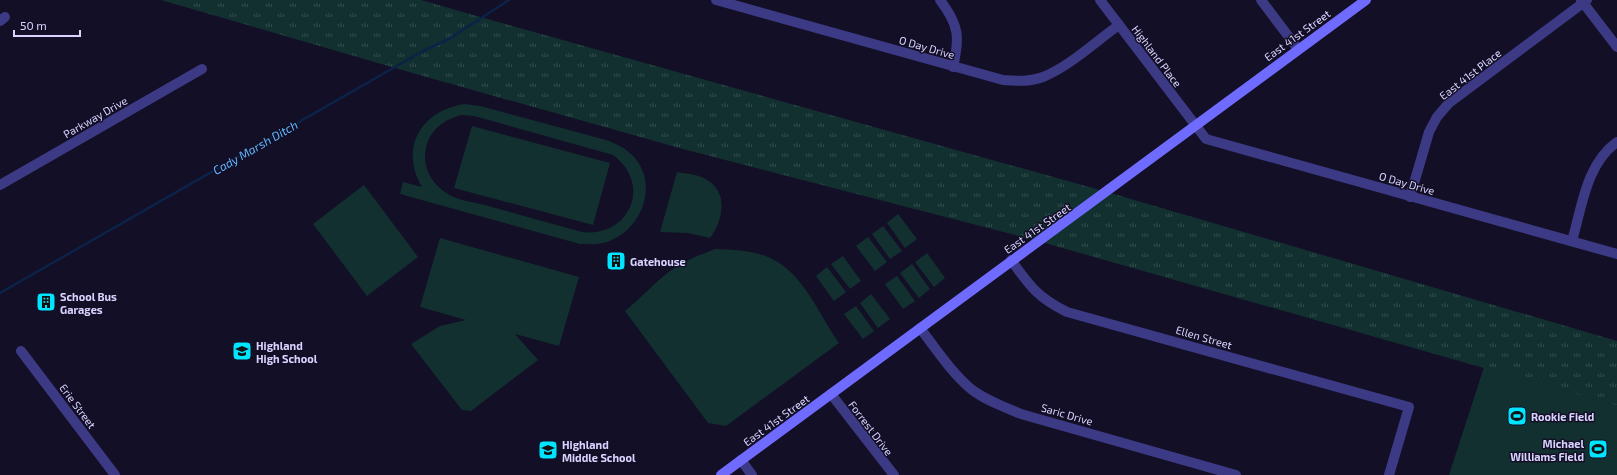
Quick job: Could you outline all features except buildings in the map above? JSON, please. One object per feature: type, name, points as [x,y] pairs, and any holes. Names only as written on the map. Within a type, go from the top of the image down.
[{"type":"street","name":"O Day Drive","points":[[716,0],[1003,80],[1025,81],[1042,77],[1059,69],[1119,25]]},
{"type":"street","points":[[940,0],[950,13],[957,30],[958,45],[953,66]]},
{"type":"street","name":"Highland Place","points":[[1100,0],[1195,126]]},
{"type":"street","points":[[1261,0],[1298,49]]},
{"type":"street","name":"East 41st Street","points":[[721,475],[1366,0]]},
{"type":"street","points":[[1583,1],[1617,47]]},
{"type":"street","name":"East 41st Place","points":[[1410,197],[1429,132],[1437,117],[1449,103],[1583,1]]},
{"type":"street","name":"Parkway Drive","points":[[0,185],[202,69]]},
{"type":"street","name":"O Day Drive","points":[[1195,126],[1206,139],[1617,254]]},
{"type":"street","points":[[1572,241],[1590,176],[1598,161],[1609,148],[1617,142]]},
{"type":"street","name":"Ellen Street","points":[[1011,260],[1034,291],[1047,302],[1067,312],[1409,406],[1389,475]]},
{"type":"street","name":"Saric Drive","points":[[920,328],[953,372],[972,390],[993,402],[1021,414],[1236,475]]},
{"type":"street","name":"Erie Street","points":[[21,351],[115,475]]},
{"type":"street","name":"Forrest Drive","points":[[831,394],[894,475]]},
{"type":"street","points":[[741,460],[752,475]]},
{"type":"green space","points":[[161,0],[421,0],[1107,192],[1617,341],[1617,406],[1038,241],[683,149]]},
{"type":"green space","points":[[465,104],[480,106],[606,140],[622,147],[630,153],[639,164],[645,177],[646,190],[644,204],[638,216],[630,227],[620,236],[607,242],[597,244],[580,244],[400,194],[403,182],[422,187],[415,172],[413,158],[414,145],[418,133],[436,114]],"holes":[[[462,115],[474,116],[613,155],[625,167],[632,180],[633,194],[630,207],[623,218],[612,227],[598,232],[582,232],[449,195],[435,183],[428,173],[425,161],[428,141],[435,130],[444,122]]]},
{"type":"green space","points":[[472,126],[610,163],[593,225],[454,188]]},
{"type":"green space","points":[[677,172],[704,178],[719,192],[722,208],[721,216],[715,231],[710,238],[688,233],[660,232]]},
{"type":"green space","points":[[364,185],[418,257],[367,296],[313,224]]},
{"type":"green space","points":[[898,214],[917,239],[905,248],[887,223]]},
{"type":"green space","points":[[883,226],[902,251],[890,259],[872,234]]},
{"type":"green space","points":[[868,237],[887,262],[875,271],[856,246]]},
{"type":"green space","points":[[440,238],[579,277],[559,346],[515,334],[538,360],[471,411],[462,410],[411,344],[440,326],[466,320],[420,307]]},
{"type":"green space","points":[[715,249],[757,253],[764,255],[782,265],[792,273],[801,284],[839,343],[726,426],[708,423],[625,311],[658,280],[675,267]]},
{"type":"green space","points":[[927,253],[945,278],[934,287],[915,262]]},
{"type":"green space","points":[[843,256],[861,281],[850,289],[831,264]]},
{"type":"green space","points":[[912,264],[930,289],[919,298],[900,273]]},
{"type":"green space","points":[[827,267],[846,292],[834,301],[816,276]]},
{"type":"green space","points":[[897,276],[915,301],[903,309],[885,284]]},
{"type":"green space","points":[[871,294],[890,319],[878,328],[860,303]]},
{"type":"green space","points":[[856,306],[874,331],[863,339],[844,314]]},
{"type":"green space","points":[[1484,367],[1617,406],[1617,475],[1449,475]]},
{"type":"waterway","name":"Cady Marsh Ditch","points":[[0,293],[423,51],[449,39],[509,0]]},
{"type":"place","name":"Gatehouse","points":[[616,261]]},
{"type":"place","name":"School Bus Garages","points":[[46,302]]},
{"type":"place","name":"Highland High School","points":[[242,351]]},
{"type":"place","name":"Rookie Field","points":[[1517,416]]},
{"type":"place","name":"Michael Williams Field","points":[[1598,449]]},
{"type":"place","name":"Highland Middle School","points":[[548,450]]}]
